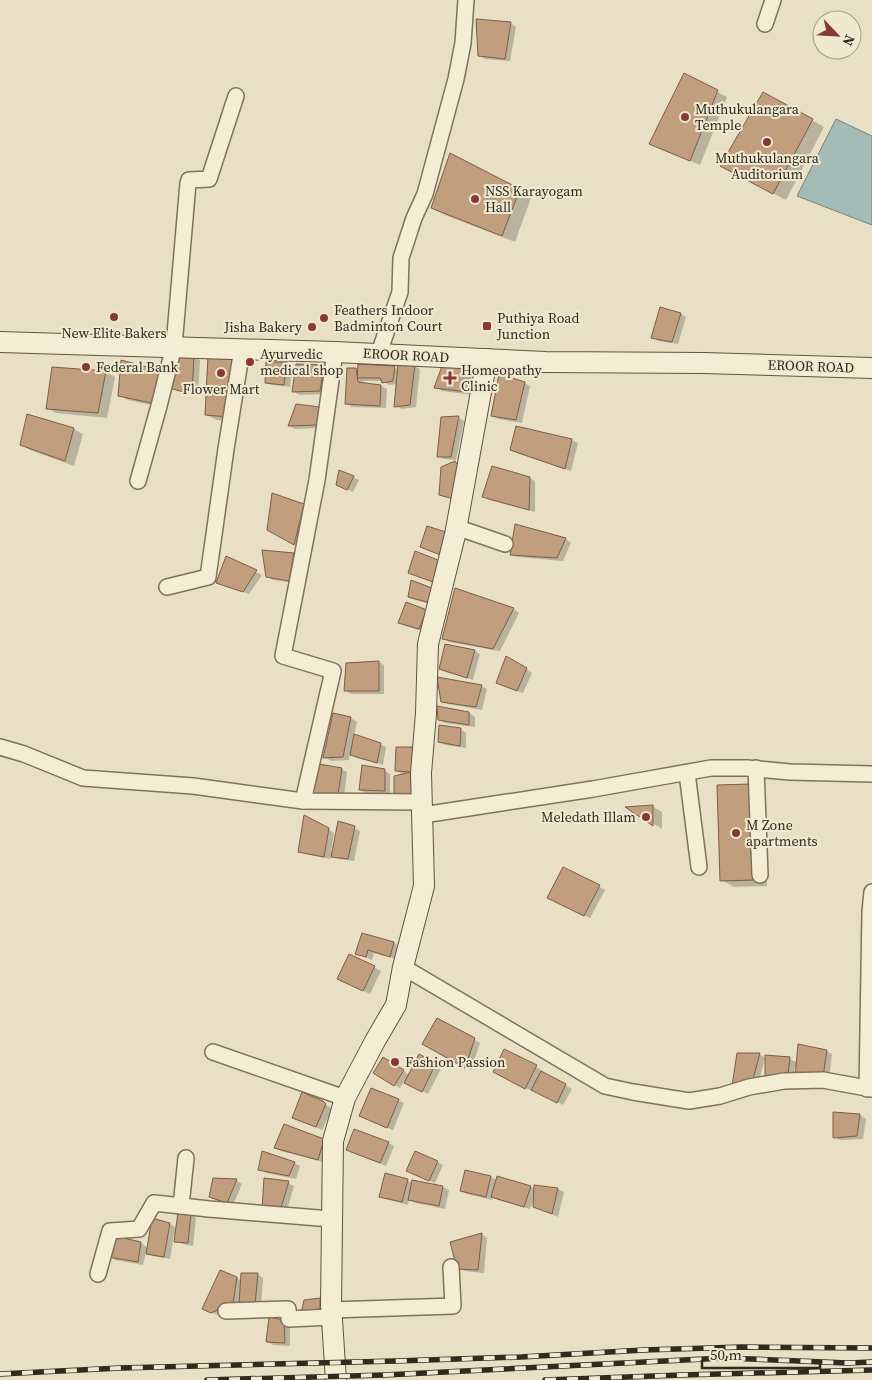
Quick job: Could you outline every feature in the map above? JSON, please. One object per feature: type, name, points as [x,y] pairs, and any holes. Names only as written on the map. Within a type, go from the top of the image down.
[{"type":"main road","name":"EROOR ROAD","points":[[0,342],[379,353],[545,362],[704,363],[872,368]]},
{"type":"main road","points":[[336,1380],[331,1313],[333,1141],[345,1098],[396,1006],[403,966],[424,886],[421,773],[426,713],[428,644],[456,527],[486,359]]},
{"type":"street","points":[[379,353],[400,292],[401,258],[414,218],[425,194],[456,79],[463,43],[466,0]]},
{"type":"street","points":[[765,24],[773,0]]},
{"type":"street","points":[[138,480],[174,346],[189,180],[209,179],[236,96]]},
{"type":"street","points":[[167,587],[208,577],[242,348]]},
{"type":"street","points":[[303,801],[333,671],[283,656],[317,480],[335,352]]},
{"type":"street","points":[[456,527],[505,544]]},
{"type":"street","points":[[0,747],[24,754],[83,778],[193,786],[303,801],[422,808],[602,788],[712,768],[756,768],[790,772],[872,774]]},
{"type":"street","points":[[756,768],[760,875]]},
{"type":"street","points":[[687,773],[699,867]]},
{"type":"street","points":[[403,966],[605,1086],[689,1100],[720,1096],[749,1087],[784,1081],[823,1080],[869,1089],[870,912],[872,892]]},
{"type":"street","points":[[213,1052],[345,1098]]},
{"type":"street","points":[[181,1206],[186,1158]]},
{"type":"street","points":[[98,1274],[110,1231],[139,1229],[154,1203],[331,1219]]},
{"type":"street","points":[[226,1311],[288,1309],[289,1319],[331,1313],[452,1306],[451,1267]]},
{"type":"water","points":[[836,119],[872,136],[872,225],[797,196]]},
{"type":"building","points":[[476,19],[511,22],[505,59],[478,56]]},
{"type":"building","name":"Muthukulangara Temple","points":[[684,73],[718,90],[690,161],[649,144]]},
{"type":"building","name":"Muthukulangara Auditorium","points":[[763,92],[813,119],[773,194],[720,166]]},
{"type":"building","name":"NSS Karayogam Hall","points":[[450,153],[520,189],[502,236],[431,208]]},
{"type":"building","points":[[660,307],[681,313],[672,342],[651,338]]},
{"type":"building","points":[[175,355],[194,356],[192,394],[169,388]]},
{"type":"building","points":[[208,356],[235,359],[229,417],[205,415]]},
{"type":"building","points":[[121,360],[162,371],[156,404],[118,396]]},
{"type":"building","points":[[266,362],[287,362],[284,385],[265,383]]},
{"type":"building","points":[[398,363],[415,365],[410,405],[394,407]]},
{"type":"building","points":[[296,364],[324,365],[320,391],[292,392]]},
{"type":"building","points":[[358,364],[395,366],[393,381],[382,383],[380,378],[357,378]]},
{"type":"building","points":[[442,366],[478,370],[475,393],[434,388]]},
{"type":"building","points":[[52,367],[106,371],[98,413],[46,409]]},
{"type":"building","points":[[347,368],[356,368],[358,382],[381,385],[380,406],[345,404]]},
{"type":"building","points":[[499,374],[525,382],[516,420],[491,416]]},
{"type":"building","points":[[296,404],[320,407],[317,425],[288,426]]},
{"type":"building","points":[[27,414],[74,428],[65,461],[20,445]]},
{"type":"building","points":[[459,416],[451,457],[437,457],[441,417]]},
{"type":"building","points":[[516,426],[572,439],[565,469],[510,450]]},
{"type":"building","points":[[455,461],[461,470],[454,499],[439,495],[441,467]]},
{"type":"building","points":[[492,466],[530,477],[529,510],[482,497]]},
{"type":"building","points":[[339,470],[354,476],[347,490],[336,485]]},
{"type":"building","points":[[272,493],[304,504],[294,545],[267,530]]},
{"type":"building","points":[[515,524],[566,538],[557,558],[510,555]]},
{"type":"building","points":[[427,526],[449,533],[443,556],[420,547]]},
{"type":"building","points":[[262,550],[294,553],[289,581],[266,577]]},
{"type":"building","points":[[415,551],[438,560],[433,582],[408,573]]},
{"type":"building","points":[[226,556],[257,570],[243,592],[216,583]]},
{"type":"building","points":[[411,580],[432,588],[431,603],[408,597]]},
{"type":"building","points":[[455,588],[514,608],[493,649],[442,639]]},
{"type":"building","points":[[406,602],[427,610],[419,629],[398,623]]},
{"type":"building","points":[[445,644],[475,650],[467,678],[439,669]]},
{"type":"building","points":[[506,656],[527,668],[517,691],[496,683]]},
{"type":"building","points":[[379,661],[379,691],[344,691],[346,663]]},
{"type":"building","points":[[437,677],[482,685],[476,707],[441,702]]},
{"type":"building","points":[[437,706],[469,712],[469,725],[438,720]]},
{"type":"building","points":[[333,713],[351,717],[343,757],[323,758]]},
{"type":"building","points":[[439,725],[461,728],[460,746],[438,742]]},
{"type":"building","points":[[354,734],[381,743],[377,763],[350,755]]},
{"type":"building","points":[[396,747],[414,747],[412,772],[395,771]]},
{"type":"building","points":[[319,764],[342,768],[338,795],[310,796]]},
{"type":"building","points":[[362,765],[385,769],[385,791],[359,790]]},
{"type":"building","points":[[412,772],[412,796],[394,797],[394,776]]},
{"type":"building","name":"M Zone apartments","points":[[752,784],[755,880],[720,881],[717,785]]},
{"type":"building","name":"Meledath Illam","points":[[653,805],[653,826],[625,807]]},
{"type":"building","points":[[304,815],[329,828],[324,857],[298,852]]},
{"type":"building","points":[[338,821],[355,826],[348,859],[331,857]]},
{"type":"building","points":[[563,867],[600,885],[584,916],[547,898]]},
{"type":"building","points":[[362,933],[394,942],[390,957],[368,950],[366,957],[355,954]]},
{"type":"building","points":[[349,954],[375,966],[363,991],[337,979]]},
{"type":"building","points":[[437,1018],[475,1038],[465,1068],[422,1044]]},
{"type":"building","points":[[798,1044],[827,1050],[823,1077],[795,1077]]},
{"type":"building","points":[[504,1049],[537,1065],[525,1089],[493,1072]]},
{"type":"building","points":[[737,1053],[760,1053],[752,1083],[732,1086]]},
{"type":"building","points":[[419,1054],[436,1063],[422,1092],[404,1083]]},
{"type":"building","points":[[765,1055],[790,1057],[788,1075],[765,1078]]},
{"type":"building","points":[[383,1057],[404,1070],[394,1086],[373,1073]]},
{"type":"building","points":[[541,1071],[566,1084],[557,1103],[531,1090]]},
{"type":"building","points":[[371,1088],[399,1099],[387,1128],[359,1116]]},
{"type":"building","points":[[302,1092],[326,1104],[316,1127],[292,1118]]},
{"type":"building","points":[[833,1112],[860,1114],[857,1136],[833,1138]]},
{"type":"building","points":[[284,1124],[324,1139],[318,1160],[274,1148]]},
{"type":"building","points":[[354,1129],[389,1142],[380,1163],[346,1150]]},
{"type":"building","points":[[262,1151],[295,1162],[289,1176],[258,1170]]},
{"type":"building","points":[[415,1151],[438,1161],[429,1181],[406,1171]]},
{"type":"building","points":[[465,1170],[491,1176],[486,1197],[460,1191]]},
{"type":"building","points":[[385,1173],[408,1179],[402,1202],[379,1197]]},
{"type":"building","points":[[497,1176],[531,1186],[524,1207],[491,1197]]},
{"type":"building","points":[[213,1178],[237,1179],[227,1203],[209,1197]]},
{"type":"building","points":[[264,1178],[289,1181],[280,1211],[262,1209]]},
{"type":"building","points":[[412,1180],[443,1186],[439,1206],[408,1200]]},
{"type":"building","points":[[534,1185],[558,1188],[552,1214],[533,1207]]},
{"type":"building","points":[[178,1212],[191,1213],[188,1243],[174,1242]]},
{"type":"building","points":[[152,1218],[170,1223],[164,1257],[146,1254]]},
{"type":"building","points":[[482,1233],[478,1270],[457,1269],[450,1242]]},
{"type":"building","points":[[114,1236],[141,1242],[138,1262],[108,1257]]},
{"type":"building","points":[[220,1270],[237,1277],[233,1303],[211,1313],[202,1309]]},
{"type":"building","points":[[241,1273],[258,1273],[255,1305],[239,1305]]},
{"type":"building","points":[[320,1298],[320,1317],[300,1318],[304,1300]]},
{"type":"building","points":[[269,1317],[284,1320],[285,1343],[266,1342]]},
{"type":"railway","points":[[0,1374],[120,1368],[521,1357],[742,1347],[872,1348]]},
{"type":"railway","points":[[207,1380],[385,1375],[725,1358],[848,1363],[872,1362]]},
{"type":"railway","points":[[545,1380],[872,1370]]},
{"type":"place","name":"Muthukulangara Temple","points":[[685,117]]},
{"type":"place","name":"Muthukulangara Auditorium","points":[[767,142]]},
{"type":"place","name":"NSS Karayogam Hall","points":[[475,199]]},
{"type":"place","name":"New Elite Bakers","points":[[114,317]]},
{"type":"place","name":"Feathers Indoor Badminton Court","points":[[324,318]]},
{"type":"place","name":"Puthiya Road Junction","points":[[487,326]]},
{"type":"place","name":"Jisha Bakery","points":[[312,327]]},
{"type":"place","name":"Ayurvedic medical shop","points":[[250,362]]},
{"type":"place","name":"Federal Bank","points":[[86,367]]},
{"type":"place","name":"Flower Mart","points":[[221,373]]},
{"type":"place","name":"Homeopathy Clinic","points":[[450,378]]},
{"type":"place","name":"Meledath Illam","points":[[646,817]]},
{"type":"place","name":"M Zone apartments","points":[[736,833]]},
{"type":"place","name":"Fashion Passion","points":[[395,1062]]}]
